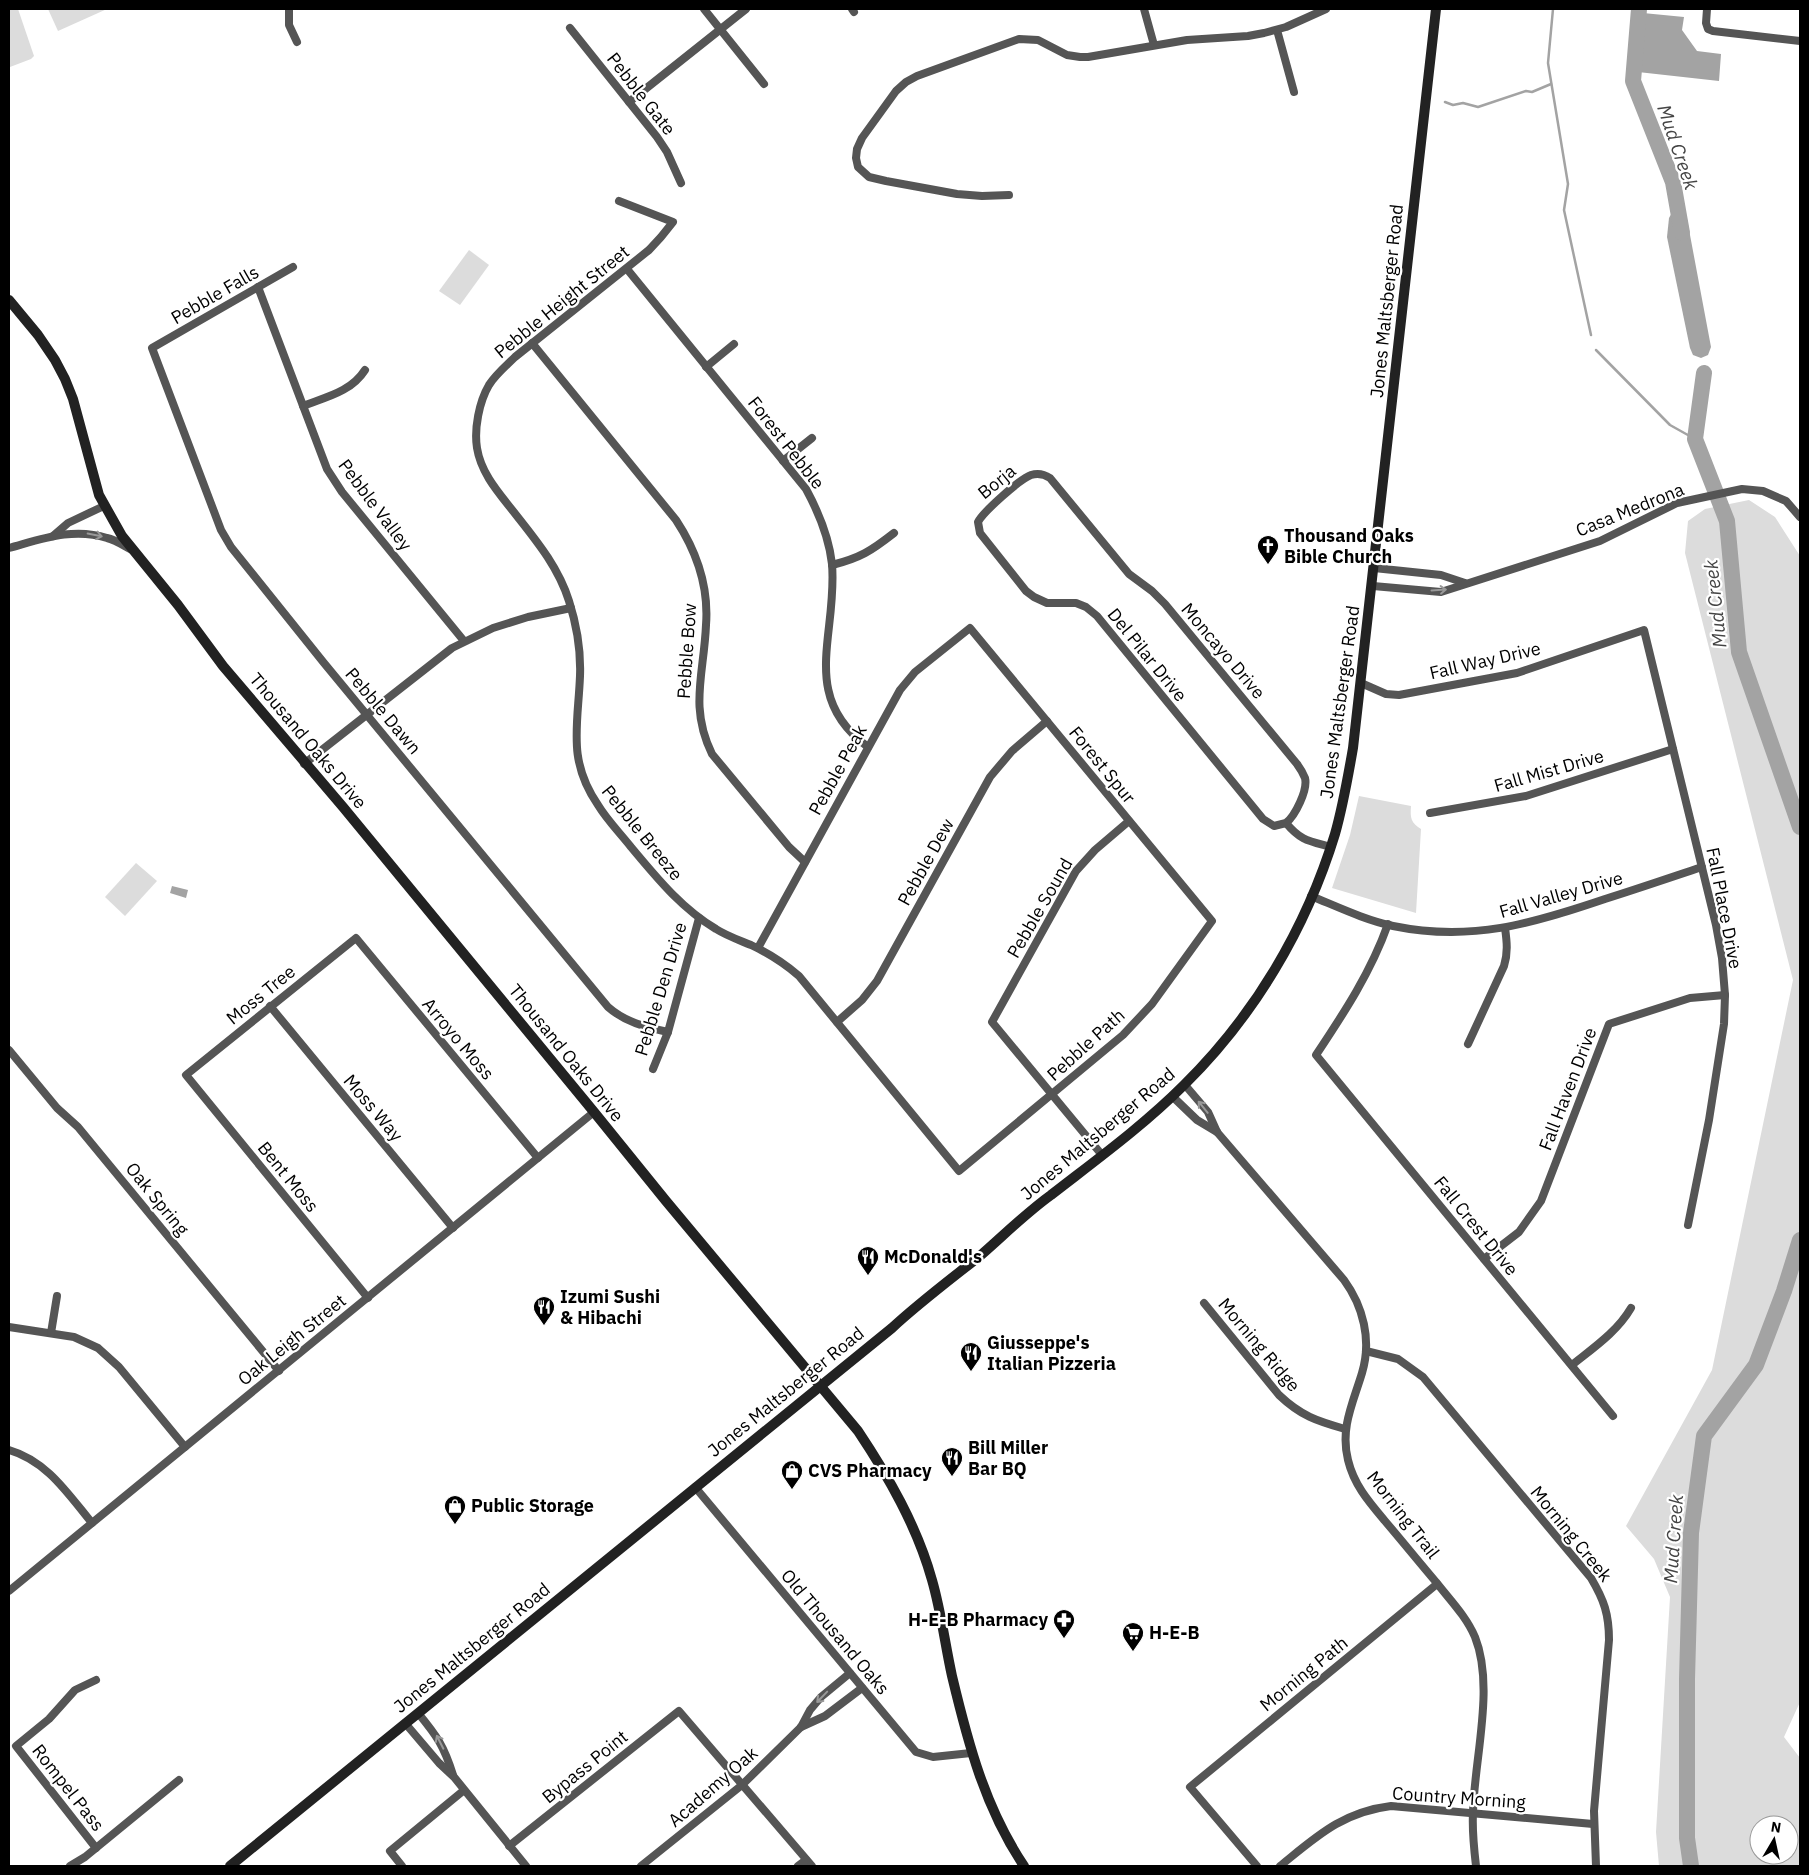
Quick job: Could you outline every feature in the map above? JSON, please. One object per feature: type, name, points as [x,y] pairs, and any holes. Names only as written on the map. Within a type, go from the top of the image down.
[{"type":"main road","name":"Jones Maltsberger Road","points":[[230,1866],[980,1255],[1041,1202],[1102,1155],[1172,1096],[1185,1085],[1217,1049],[1257,999],[1290,944],[1331,847],[1342,808],[1352,756],[1373,586],[1436,9]]},
{"type":"main road","name":"Thousand Oaks Drive","points":[[9,300],[37,334],[55,360],[65,379],[73,399],[99,495],[122,536],[178,604],[223,666],[349,815],[666,1201],[858,1431],[878,1461],[904,1509],[925,1558],[938,1605],[971,1753],[986,1797],[1024,1866]]},
{"type":"street","points":[[289,9],[289,25],[296,42]]},
{"type":"street","points":[[704,9],[764,84]]},
{"type":"street","points":[[629,102],[746,9]]},
{"type":"street","points":[[1144,9],[1154,45]]},
{"type":"street","points":[[1009,195],[982,196],[957,194],[870,177],[858,166],[856,158],[857,149],[862,138],[890,99],[906,82],[917,76],[1019,39],[1038,40],[1067,55],[1080,57],[1199,38],[1248,36],[1277,30],[1326,9]]},
{"type":"street","points":[[1707,9],[1706,23],[1708,28],[1713,31],[1800,41]]},
{"type":"street","name":"Pebble Gate","points":[[570,28],[662,145],[681,184]]},
{"type":"street","points":[[1277,30],[1294,92]]},
{"type":"street","name":"Pebble Height Street","points":[[478,418],[489,386],[501,370],[532,343],[627,269],[659,240],[673,222],[619,201]]},
{"type":"street","name":"Pebble Falls","points":[[152,348],[293,267]]},
{"type":"street","name":"Forest Pebble","points":[[627,269],[806,489],[814,504],[827,536],[832,565],[825,670],[827,688],[836,713],[858,739],[868,747]]},
{"type":"street","name":"Pebble Valley","points":[[258,287],[327,469],[342,492],[464,641]]},
{"type":"street","name":"Pebble Bow","points":[[532,343],[676,520],[686,535],[700,567],[706,599],[706,624],[698,706],[702,731],[712,754],[789,847],[805,862]]},
{"type":"street","points":[[706,366],[734,344]]},
{"type":"street","name":"Pebble Dawn","points":[[152,348],[221,530],[231,547],[608,1007],[626,1020],[645,1027],[668,1032]]},
{"type":"street","points":[[302,406],[347,389],[365,370]]},
{"type":"street","name":"Pebble Breeze","points":[[478,418],[477,446],[483,466],[492,484],[554,567],[564,586],[571,608],[578,633],[580,655],[576,748],[586,785],[599,808],[665,887],[699,918],[722,933],[774,957],[798,976],[959,1171]]},
{"type":"street","points":[[783,461],[812,438]]},
{"type":"street","name":"Borja","points":[[978,522],[985,512],[1030,475],[1041,474]]},
{"type":"street","name":"Moncayo Drive","points":[[1041,474],[1050,478],[1129,574],[1152,591],[1165,604],[1297,764],[1305,779],[1305,789],[1293,818],[1286,823]]},
{"type":"street","name":"Casa Medrona","points":[[1373,586],[1441,592],[1600,541],[1677,503],[1742,489],[1763,491],[1786,501],[1800,518]]},
{"type":"street","points":[[53,536],[68,523],[104,506]]},
{"type":"street","name":"Del Pilar Drive","points":[[978,522],[982,538],[1026,591],[1047,603],[1076,603],[1086,607],[1097,616],[1257,813],[1274,826],[1286,823]]},
{"type":"street","points":[[9,548],[53,536],[79,532],[109,538],[134,551]]},
{"type":"street","points":[[832,565],[861,557],[876,548],[894,533]]},
{"type":"street","points":[[1374,568],[1441,575],[1466,583]]},
{"type":"street","points":[[1410,589],[1412,572]]},
{"type":"street","points":[[304,764],[435,660],[464,641],[493,628],[528,617],[571,608]]},
{"type":"street","name":"Pebble Peak","points":[[758,948],[905,683],[915,672],[970,628]]},
{"type":"street","name":"Forest Spur","points":[[970,628],[1128,821],[1212,920]]},
{"type":"street","name":"Fall Way Drive","points":[[1361,683],[1386,694],[1399,694],[1484,680],[1517,673],[1644,630]]},
{"type":"street","name":"Fall Place Drive","points":[[1644,630],[1702,867],[1722,958],[1725,995],[1720,1052],[1688,1226]]},
{"type":"street","name":"Pebble Dew","points":[[837,1022],[862,1000],[877,982],[990,777],[1012,751],[1047,721]]},
{"type":"street","name":"Fall Mist Drive","points":[[1430,814],[1526,796],[1673,749]]},
{"type":"street","name":"Pebble Sound","points":[[1053,1094],[992,1022],[1076,871],[1095,850],[1128,821]]},
{"type":"street","points":[[1286,823],[1297,836],[1331,847]]},
{"type":"street","name":"Fall Valley Drive","points":[[1311,896],[1367,919],[1426,931],[1458,932],[1505,928],[1556,916],[1702,867]]},
{"type":"street","name":"Pebble Den Drive","points":[[653,1068],[668,1032],[699,918]]},
{"type":"street","name":"Pebble Path","points":[[959,1171],[1111,1047],[1152,1004],[1212,920]]},
{"type":"street","name":"Fall Crest Drive","points":[[1388,924],[1352,1002],[1316,1055],[1613,1416]]},
{"type":"street","points":[[1468,1044],[1507,956],[1508,942],[1505,928]]},
{"type":"street","name":"Moss Tree","points":[[186,1075],[356,938]]},
{"type":"street","name":"Arroyo Moss","points":[[356,938],[538,1158]]},
{"type":"street","name":"Fall Haven Drive","points":[[1484,1259],[1519,1232],[1541,1201],[1609,1024],[1690,998],[1725,995]]},
{"type":"street","name":"Moss Way","points":[[270,1006],[453,1228]]},
{"type":"street","name":"Oak Spring","points":[[9,1050],[57,1108],[78,1127],[279,1371]]},
{"type":"street","name":"Bent Moss","points":[[186,1075],[368,1298]]},
{"type":"street","name":"Morning Trail","points":[[1185,1085],[1208,1112],[1217,1132],[1350,1289],[1363,1318],[1366,1351],[1363,1371],[1348,1413],[1346,1428],[1346,1452],[1351,1471],[1365,1497],[1457,1607],[1475,1638],[1482,1663],[1483,1694],[1472,1813],[1476,1866]]},
{"type":"street","points":[[1053,1094],[1102,1155]]},
{"type":"street","name":"Morning Trail","points":[[1172,1096],[1197,1120],[1217,1132]]},
{"type":"street","name":"Oak Leigh Street","points":[[9,1591],[594,1112]]},
{"type":"street","points":[[51,1333],[57,1296]]},
{"type":"street","name":"Morning Ridge","points":[[1204,1303],[1279,1395],[1292,1407],[1314,1420],[1346,1428]]},
{"type":"street","points":[[1572,1366],[1611,1334],[1623,1321],[1631,1308]]},
{"type":"street","points":[[9,1328],[51,1333],[82,1340],[106,1353],[185,1447]]},
{"type":"street","name":"Morning Creek","points":[[1366,1351],[1398,1359],[1422,1377],[1590,1578],[1602,1596],[1609,1621],[1609,1640],[1593,1824],[1596,1866]]},
{"type":"street","points":[[9,1450],[27,1457],[43,1467],[92,1523]]},
{"type":"street","name":"Old Thousand Oaks","points":[[695,1487],[916,1752],[932,1757],[971,1753]]},
{"type":"street","name":"Morning Path","points":[[1257,1866],[1190,1786],[1437,1584]]},
{"type":"street","name":"Academy Oak","points":[[641,1866],[742,1785],[801,1727],[810,1710],[821,1697],[850,1673]]},
{"type":"street","name":"Rompel Pass","points":[[96,1680],[74,1690],[49,1719],[16,1746],[96,1848]]},
{"type":"street","name":"Academy Oak","points":[[801,1727],[825,1716],[862,1688]]},
{"type":"street","name":"Bypass Point","points":[[510,1846],[679,1711],[742,1785]]},
{"type":"street","points":[[418,1713],[438,1736],[448,1757],[454,1777]]},
{"type":"street","points":[[405,1723],[439,1763],[454,1777],[463,1791],[526,1866]]},
{"type":"street","points":[[70,1866],[96,1848],[179,1780]]},
{"type":"street","points":[[742,1785],[812,1866]]},
{"type":"street","points":[[402,1866],[390,1851],[463,1791]]},
{"type":"street","name":"Country Morning","points":[[1280,1866],[1330,1826],[1346,1817],[1365,1810],[1391,1806],[1593,1824]]},
{"type":"street","points":[[798,1866],[806,1860]]},
{"type":"shaded area","points":[[9,9],[18,9],[34,56],[10,67]]},
{"type":"shaded area","points":[[48,9],[107,9],[58,31]]},
{"type":"shaded area","points":[[1643,13],[1684,17],[1682,30],[1697,51],[1721,54],[1719,81],[1638,72]]},
{"type":"shaded area","points":[[1682,210],[1687,219],[1711,347],[1708,355],[1701,358],[1693,355],[1690,348],[1667,237],[1669,218],[1673,211]]},
{"type":"shaded area","points":[[469,250],[489,265],[460,305],[439,291]]},
{"type":"shaded area","points":[[1749,500],[1775,517],[1800,556],[1800,1702],[1784,1737],[1800,1758],[1800,1866],[1659,1866],[1656,1832],[1670,1597],[1654,1559],[1626,1526],[1712,1370],[1793,980],[1685,553],[1688,521],[1705,509]]},
{"type":"shaded area","points":[[1359,796],[1411,806],[1412,820],[1421,829],[1416,913],[1332,888],[1350,835]]},
{"type":"shaded area","points":[[136,863],[157,881],[125,916],[105,897]]},
{"type":"shaded area","points":[[172,886],[188,890],[186,898],[170,893]]},
{"type":"waterway","points":[[1553,9],[1548,63],[1568,184],[1564,210],[1591,335]]},
{"type":"waterway","name":"Mud Creek","points":[[1639,9],[1633,81],[1673,182],[1682,233]]},
{"type":"waterway","points":[[1445,102],[1453,105],[1463,103],[1478,107],[1526,91],[1532,92],[1551,84]]},
{"type":"waterway","points":[[1596,350],[1670,425],[1695,439]]},
{"type":"waterway","name":"Mud Creek","points":[[1704,373],[1695,439],[1727,521],[1739,652],[1800,827]]},
{"type":"waterway","name":"Mud Creek","points":[[1691,1866],[1687,1838],[1687,1679],[1691,1533],[1704,1436],[1756,1365],[1784,1291],[1800,1240]]},
{"type":"place","name":"Thousand Oaks Bible Church","points":[[1268,565]]},
{"type":"place","name":"McDonald's","points":[[868,1276]]},
{"type":"place","name":"Izumi Sushi & Hibachi","points":[[544,1326]]},
{"type":"place","name":"Giusseppe's Italian Pizzeria","points":[[971,1372]]},
{"type":"place","name":"Bill Miller Bar BQ","points":[[952,1477]]},
{"type":"place","name":"CVS Pharmacy","points":[[792,1490]]},
{"type":"place","name":"Public Storage","points":[[455,1525]]},
{"type":"place","name":"H-E-B Pharmacy","points":[[1064,1639]]},
{"type":"place","name":"H-E-B","points":[[1133,1652]]}]
